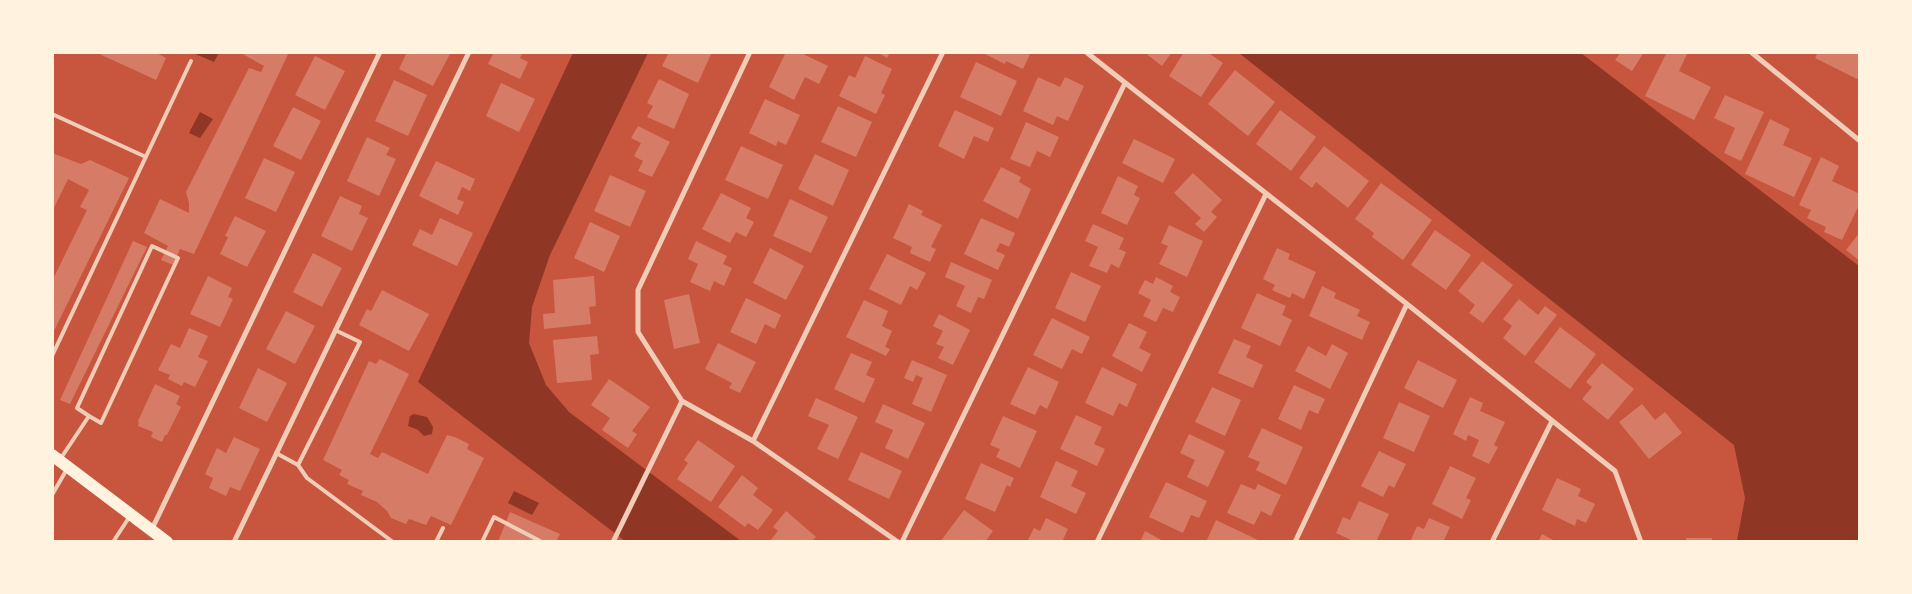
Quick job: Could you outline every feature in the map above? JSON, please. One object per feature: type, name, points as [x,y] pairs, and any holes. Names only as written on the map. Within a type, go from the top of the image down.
[{"type":"main road","points":[[60,460],[167,542]]},
{"type":"street","points":[[151,529],[380,52]]},
{"type":"street","points":[[234,542],[469,52]]},
{"type":"street","points":[[750,52],[638,290],[638,332],[682,401],[753,441],[900,542],[1125,83]]},
{"type":"street","points":[[753,441],[943,52]]},
{"type":"street","points":[[1086,52],[1408,304],[1615,471],[1641,542]]},
{"type":"street","points":[[1750,52],[1860,141]]},
{"type":"street","points":[[1097,542],[1266,194]]},
{"type":"street","points":[[1295,542],[1408,304]]},
{"type":"street","points":[[612,542],[682,401]]},
{"type":"street","points":[[1492,542],[1552,420]]},
{"type":"lane","points":[[52,356],[191,61]]},
{"type":"lane","points":[[52,114],[146,157]]},
{"type":"lane","points":[[152,246],[178,258],[101,423],[89,416],[77,408],[152,246]]},
{"type":"lane","points":[[298,464],[360,342],[335,330]]},
{"type":"lane","points":[[52,495],[60,460],[89,416]]},
{"type":"lane","points":[[276,453],[298,464],[308,478],[393,542]]},
{"type":"lane","points":[[113,542],[131,514]]},
{"type":"lane","points":[[482,542],[494,517],[542,542]]},
{"type":"lane","points":[[436,542],[442,528]]},
{"type":"shaded area","points":[[193,53],[219,53],[214,62]]},
{"type":"shaded area","points":[[573,53],[648,53],[550,255],[532,307],[529,343],[546,385],[569,412],[741,541],[625,541],[418,382]]},
{"type":"shaded area","points":[[1239,53],[1581,53],[1859,266],[1859,541],[1737,541],[1745,498],[1734,445]]},
{"type":"shaded area","points":[[200,112],[213,119],[200,138],[189,133]]},
{"type":"shaded area","points":[[414,414],[427,417],[433,427],[432,434],[424,436],[418,430],[408,426],[410,416]]},
{"type":"shaded area","points":[[514,491],[539,503],[532,515],[508,503]]},
{"type":"building","points":[[95,52],[155,52],[166,58],[156,80]]},
{"type":"building","points":[[239,52],[289,52],[194,254],[180,249],[173,265],[161,260],[168,246],[144,233],[160,199],[189,213],[186,192],[249,68],[261,72],[264,66]]},
{"type":"building","points":[[407,52],[451,52],[433,86],[399,69]]},
{"type":"building","points":[[494,52],[523,52],[520,58],[528,62],[520,79],[488,64]]},
{"type":"building","points":[[669,52],[712,52],[698,83],[662,66]]},
{"type":"building","points":[[786,52],[799,52],[828,66],[819,84],[805,77],[794,100],[769,87]]},
{"type":"building","points":[[877,52],[890,52],[887,58]]},
{"type":"building","points":[[981,52],[1031,52],[1023,69],[1006,61],[1005,64]]},
{"type":"building","points":[[1144,52],[1172,52],[1162,66]]},
{"type":"building","points":[[1184,52],[1207,52],[1223,63],[1201,97],[1169,76]]},
{"type":"building","points":[[1621,52],[1644,52],[1632,71],[1615,60]]},
{"type":"building","points":[[1667,52],[1688,52],[1679,71],[1711,87],[1694,120],[1645,96]]},
{"type":"building","points":[[1818,52],[1860,52],[1860,75],[1857,79],[1815,58]]},
{"type":"building","points":[[315,56],[345,71],[325,110],[295,95]]},
{"type":"building","points":[[865,56],[892,69],[881,93],[885,95],[876,114],[839,96],[849,75],[855,78]]},
{"type":"building","points":[[976,62],[1017,81],[1001,116],[960,97]]},
{"type":"building","points":[[1235,70],[1275,102],[1248,136],[1208,104]]},
{"type":"building","points":[[1038,77],[1060,87],[1065,77],[1084,86],[1068,121],[1057,116],[1053,125],[1023,111]]},
{"type":"building","points":[[659,79],[689,94],[674,129],[647,117],[653,106],[647,103]]},
{"type":"building","points":[[394,80],[427,95],[408,136],[375,121]]},
{"type":"building","points":[[501,83],[535,99],[519,132],[486,116]]},
{"type":"building","points":[[1725,95],[1764,112],[1741,161],[1724,153],[1735,128],[1714,118]]},
{"type":"building","points":[[765,99],[800,115],[786,145],[778,141],[776,146],[749,133]]},
{"type":"building","points":[[838,106],[872,122],[856,157],[821,142]]},
{"type":"building","points":[[293,107],[321,121],[301,160],[273,146]]},
{"type":"building","points":[[955,110],[994,128],[988,142],[974,136],[964,159],[938,146]]},
{"type":"building","points":[[1280,110],[1316,137],[1291,171],[1256,144]]},
{"type":"building","points":[[1770,119],[1790,129],[1783,145],[1812,158],[1794,197],[1745,174]]},
{"type":"building","points":[[1026,122],[1059,137],[1050,157],[1037,151],[1030,167],[1010,159]]},
{"type":"building","points":[[638,126],[670,142],[652,177],[638,171],[643,161],[634,156],[641,143],[631,138]]},
{"type":"building","points":[[367,137],[390,148],[386,155],[396,159],[379,196],[347,181]]},
{"type":"building","points":[[1134,139],[1175,159],[1163,183],[1122,163]]},
{"type":"building","points":[[741,146],[783,165],[768,199],[725,180]]},
{"type":"building","points":[[1324,146],[1369,181],[1348,208],[1316,182],[1312,188],[1299,178]]},
{"type":"building","points":[[52,153],[81,164],[90,160],[129,178],[52,335],[52,281],[87,210],[80,207],[89,190],[68,179],[52,212]]},
{"type":"building","points":[[815,154],[849,170],[833,206],[798,189]]},
{"type":"building","points":[[1821,157],[1839,166],[1832,181],[1860,194],[1860,203],[1842,240],[1824,232],[1826,227],[1807,218],[1811,210],[1799,205]]},
{"type":"building","points":[[264,158],[295,172],[276,212],[245,198]]},
{"type":"building","points":[[436,161],[475,179],[470,191],[462,187],[457,199],[464,202],[458,215],[419,196]]},
{"type":"building","points":[[1001,167],[1021,177],[1019,182],[1031,189],[1018,219],[983,201]]},
{"type":"building","points":[[1193,173],[1222,200],[1211,212],[1217,217],[1204,232],[1195,224],[1201,218],[1174,193]]},
{"type":"building","points":[[610,175],[646,191],[630,227],[594,211]]},
{"type":"building","points":[[1118,176],[1138,186],[1134,195],[1140,198],[1127,225],[1101,213]]},
{"type":"building","points":[[1381,183],[1432,220],[1403,260],[1372,237],[1374,233],[1355,219]]},
{"type":"building","points":[[721,193],[751,208],[746,218],[754,222],[746,237],[736,232],[730,243],[702,229]]},
{"type":"building","points":[[340,196],[362,206],[359,214],[368,218],[352,251],[321,236]]},
{"type":"building","points":[[790,199],[828,217],[811,253],[773,236]]},
{"type":"building","points":[[909,204],[923,211],[921,215],[942,225],[931,247],[936,249],[930,262],[910,253],[912,247],[893,238]]},
{"type":"building","points":[[235,216],[266,231],[247,267],[220,254],[228,237],[225,236]]},
{"type":"building","points":[[440,218],[473,233],[457,266],[412,245],[420,229],[432,235]]},
{"type":"building","points":[[981,218],[1015,233],[1009,247],[1000,243],[996,251],[1005,255],[998,270],[964,254]]},
{"type":"building","points":[[590,222],[620,236],[604,272],[574,258]]},
{"type":"building","points":[[1093,224],[1124,238],[1119,249],[1126,252],[1119,268],[1111,264],[1107,273],[1089,266],[1098,247],[1085,241]]},
{"type":"building","points":[[1169,225],[1203,241],[1187,277],[1159,264],[1168,246],[1161,243]]},
{"type":"building","points":[[1435,230],[1471,255],[1446,290],[1411,265]]},
{"type":"building","points":[[1860,232],[1860,261],[1846,250]]},
{"type":"building","points":[[133,241],[147,247],[70,404],[60,400]]},
{"type":"building","points":[[696,241],[727,256],[723,264],[732,268],[724,286],[714,281],[710,291],[690,282],[698,264],[688,259]]},
{"type":"building","points":[[770,248],[804,266],[786,300],[753,283]]},
{"type":"building","points":[[1277,248],[1290,254],[1288,259],[1316,272],[1304,299],[1292,293],[1290,298],[1272,290],[1275,285],[1263,279]]},
{"type":"building","points":[[313,253],[342,268],[322,307],[293,292]]},
{"type":"building","points":[[887,254],[926,273],[917,290],[910,286],[901,305],[869,289]]},
{"type":"building","points":[[1482,261],[1513,285],[1483,323],[1469,313],[1475,305],[1458,291]]},
{"type":"building","points":[[951,262],[992,280],[984,299],[978,297],[971,313],[956,306],[965,286],[945,277]]},
{"type":"building","points":[[1071,272],[1101,286],[1085,322],[1055,308]]},
{"type":"building","points":[[208,276],[232,288],[228,297],[233,299],[220,327],[190,314]]},
{"type":"building","points":[[594,276],[596,306],[589,307],[591,324],[544,329],[543,314],[555,313],[553,280]]},
{"type":"building","points":[[1156,277],[1173,286],[1170,292],[1180,297],[1173,312],[1163,308],[1156,322],[1143,316],[1151,300],[1138,293],[1145,280],[1153,284]]},
{"type":"building","points":[[1322,286],[1336,293],[1334,298],[1360,310],[1357,316],[1370,322],[1362,340],[1309,316]]},
{"type":"building","points":[[382,290],[429,314],[409,351],[359,325],[367,309],[371,311]]},
{"type":"building","points":[[1257,293],[1286,306],[1282,315],[1292,320],[1280,346],[1241,328]]},
{"type":"building","points":[[689,294],[700,343],[674,349],[664,300]]},
{"type":"building","points":[[746,298],[781,315],[775,329],[765,324],[756,344],[730,332]]},
{"type":"building","points":[[1519,299],[1538,315],[1545,306],[1557,315],[1525,356],[1503,338],[1512,326],[1503,319]]},
{"type":"building","points":[[864,300],[888,311],[882,326],[892,331],[885,347],[890,349],[886,356],[846,337]]},
{"type":"building","points":[[286,311],[315,326],[295,364],[266,349]]},
{"type":"building","points":[[939,314],[970,330],[953,365],[938,358],[944,347],[936,344],[943,331],[933,326]]},
{"type":"building","points":[[1052,318],[1090,337],[1082,354],[1072,349],[1062,369],[1033,355]]},
{"type":"building","points":[[1129,323],[1147,332],[1139,348],[1151,354],[1142,372],[1112,356]]},
{"type":"building","points":[[1560,327],[1596,354],[1570,389],[1534,362]]},
{"type":"building","points":[[189,328],[208,336],[198,357],[208,361],[195,387],[184,382],[182,386],[168,379],[170,375],[158,370],[171,344],[180,348]]},
{"type":"building","points":[[597,336],[599,354],[590,355],[592,380],[557,383],[553,340]]},
{"type":"building","points":[[1234,339],[1251,346],[1246,357],[1263,365],[1253,388],[1218,373]]},
{"type":"building","points":[[718,343],[756,362],[740,393],[729,388],[732,383],[705,369]]},
{"type":"building","points":[[1332,344],[1348,353],[1330,389],[1295,371],[1308,346],[1326,356]]},
{"type":"building","points":[[851,353],[872,362],[866,375],[875,379],[864,403],[834,389]]},
{"type":"building","points":[[380,359],[409,374],[370,454],[378,458],[382,452],[428,474],[447,435],[469,444],[467,449],[484,458],[451,525],[431,516],[426,525],[409,519],[406,524],[391,518],[387,511],[377,502],[361,495],[363,491],[347,484],[349,480],[339,475],[342,470],[323,460],[369,361],[376,364]]},
{"type":"building","points":[[912,360],[947,375],[931,412],[912,404],[923,378],[916,375],[913,382],[904,378]]},
{"type":"building","points":[[1418,360],[1457,380],[1443,408],[1404,388]]},
{"type":"building","points":[[1602,363],[1634,389],[1608,420],[1582,399],[1592,387],[1586,382]]},
{"type":"building","points":[[1028,367],[1059,382],[1047,409],[1040,405],[1035,415],[1010,404]]},
{"type":"building","points":[[1102,367],[1137,384],[1127,407],[1119,403],[1113,416],[1085,403]]},
{"type":"building","points":[[258,368],[287,383],[267,422],[239,408]]},
{"type":"building","points":[[609,379],[650,407],[632,431],[637,434],[628,448],[602,430],[610,418],[591,405]]},
{"type":"building","points":[[155,384],[180,396],[176,404],[181,407],[162,442],[151,437],[153,432],[138,426],[138,421]]},
{"type":"building","points":[[1294,385],[1325,399],[1318,414],[1309,410],[1301,430],[1278,419]]},
{"type":"building","points":[[1212,387],[1241,400],[1225,436],[1195,422]]},
{"type":"building","points":[[1470,397],[1483,403],[1480,411],[1505,422],[1494,445],[1498,447],[1489,464],[1472,456],[1479,440],[1468,435],[1466,441],[1453,434]]},
{"type":"building","points":[[816,398],[858,417],[838,459],[817,449],[829,425],[808,416]]},
{"type":"building","points":[[1399,402],[1430,416],[1414,452],[1383,438]]},
{"type":"building","points":[[883,404],[925,423],[908,459],[885,448],[893,430],[875,422]]},
{"type":"building","points":[[1642,404],[1655,420],[1665,412],[1682,433],[1649,459],[1619,422]]},
{"type":"building","points":[[1076,415],[1102,427],[1094,444],[1105,449],[1097,466],[1060,449]]},
{"type":"building","points":[[1003,416],[1037,431],[1020,468],[996,457],[1000,449],[990,445]]},
{"type":"building","points":[[1262,428],[1303,447],[1286,485],[1256,470],[1260,462],[1248,457]]},
{"type":"building","points":[[1189,434],[1225,451],[1208,487],[1187,477],[1195,460],[1180,453]]},
{"type":"building","points":[[234,437],[260,449],[240,491],[230,487],[226,496],[209,488],[213,478],[205,474],[217,448],[226,453]]},
{"type":"building","points":[[698,440],[735,466],[711,502],[677,479],[688,463],[684,460]]},
{"type":"building","points":[[1379,451],[1406,464],[1394,488],[1389,485],[1383,497],[1361,486]]},
{"type":"building","points":[[861,452],[902,471],[889,499],[848,480]]},
{"type":"building","points":[[1056,461],[1078,471],[1071,486],[1086,493],[1076,514],[1040,497]]},
{"type":"building","points":[[981,463],[1014,478],[1010,487],[1007,485],[995,512],[965,499]]},
{"type":"building","points":[[1450,466],[1476,478],[1466,498],[1471,500],[1462,519],[1432,504]]},
{"type":"building","points":[[742,475],[758,488],[753,495],[773,510],[758,530],[748,523],[745,527],[718,507]]},
{"type":"building","points":[[1557,478],[1581,489],[1578,496],[1595,504],[1586,523],[1577,519],[1575,526],[1542,510]]},
{"type":"building","points":[[1166,482],[1207,501],[1199,518],[1191,515],[1183,533],[1149,517]]},
{"type":"building","points":[[1241,484],[1255,490],[1258,484],[1281,495],[1271,516],[1261,511],[1254,525],[1227,513]]},
{"type":"building","points":[[1359,501],[1389,514],[1376,542],[1355,542],[1336,533],[1343,517],[1350,520]]},
{"type":"building","points":[[964,510],[993,531],[985,542],[940,542]]},
{"type":"building","points":[[786,511],[816,537],[811,542],[769,542],[778,531],[773,527]]},
{"type":"building","points":[[510,512],[560,534],[556,542],[498,542]]},
{"type":"building","points":[[1046,518],[1068,529],[1062,542],[1027,542],[1034,528],[1040,531]]},
{"type":"building","points":[[1429,518],[1450,527],[1443,542],[1410,542],[1417,526],[1424,529]]},
{"type":"building","points":[[1216,520],[1258,540],[1258,542],[1206,542]]},
{"type":"building","points":[[1145,531],[1165,542],[1140,542]]},
{"type":"building","points":[[1542,534],[1557,542],[1538,542]]},
{"type":"building","points":[[1686,538],[1712,538],[1712,542],[1686,542]]}]
